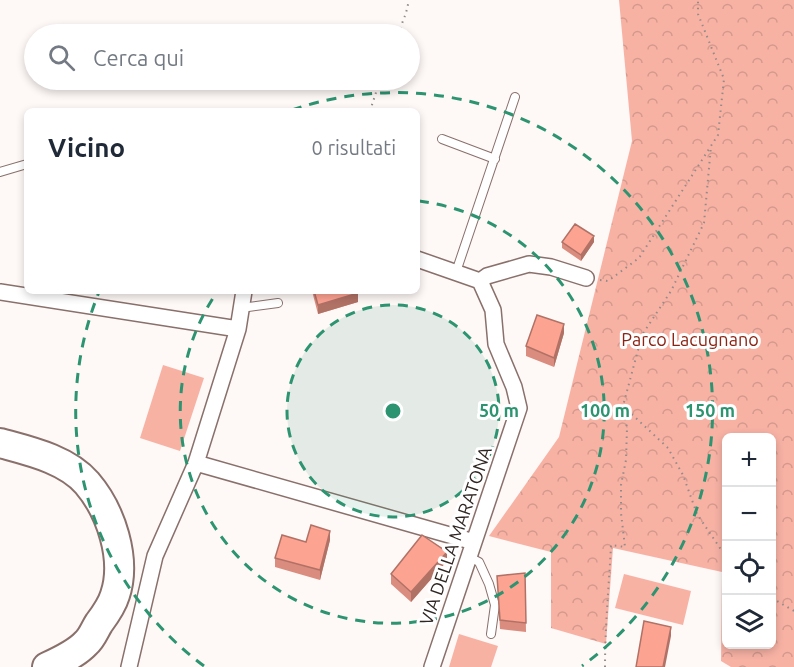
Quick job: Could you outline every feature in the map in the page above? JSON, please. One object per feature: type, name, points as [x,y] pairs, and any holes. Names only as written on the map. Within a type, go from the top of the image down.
[{"type":"highway","points":[[2,445],[41,455],[67,468],[86,482],[104,507],[115,536],[119,561],[115,595],[87,643],[59,662],[47,667]]},
{"type":"street","points":[[420,260],[480,280],[530,264],[551,267],[586,278]]},
{"type":"street","name":"VIA DELLA MARATONA","points":[[432,667],[519,408],[514,387],[496,344],[493,310],[480,280]]},
{"type":"street","points":[[0,292],[238,329]]},
{"type":"street","points":[[129,667],[155,556],[196,463],[238,329],[243,294]]},
{"type":"street","points":[[196,463],[474,542]]},
{"type":"lane","points":[[456,272],[515,98]]},
{"type":"lane","points":[[442,139],[495,159]]},
{"type":"lane","points":[[0,172],[24,165]]},
{"type":"lane","points":[[241,308],[278,303]]},
{"type":"lane","points":[[469,557],[479,562],[495,605],[491,634]]},
{"type":"path","points":[[402,24],[409,0]]},
{"type":"path","points":[[586,278],[608,281],[639,258],[718,135],[724,79],[698,14],[698,0]]},
{"type":"path","points":[[371,108],[377,90]]},
{"type":"path","points":[[605,667],[611,545],[625,547],[621,513],[621,485],[626,460],[627,428],[623,406],[642,335],[671,291],[704,223],[711,146]]},
{"type":"path","points":[[623,406],[668,448],[683,475],[698,514],[722,551]]},
{"type":"path","points":[[776,601],[794,611]]},
{"type":"green space","name":"Parco Lacugnano","points":[[619,0],[794,0],[794,667],[731,667],[721,661],[722,572],[613,548],[606,644],[551,628],[551,552],[489,536],[559,437],[632,141]]},
{"type":"green space","points":[[163,365],[204,378],[180,451],[140,438]]},
{"type":"green space","points":[[624,574],[691,591],[683,625],[615,608]]},
{"type":"green space","points":[[459,634],[498,646],[491,667],[449,667]]},
{"type":"building","points":[[575,224],[594,236],[581,255],[562,242]]},
{"type":"building","points":[[315,294],[355,294],[318,305]]},
{"type":"building","points":[[537,315],[564,324],[554,358],[526,346]]},
{"type":"building","points":[[311,525],[330,531],[320,570],[275,558],[282,535],[306,542]]},
{"type":"building","points":[[422,535],[447,552],[411,592],[391,574]]},
{"type":"building","points":[[525,573],[526,623],[500,620],[497,576]]},
{"type":"building","points":[[644,621],[671,627],[663,667],[636,667]]}]
